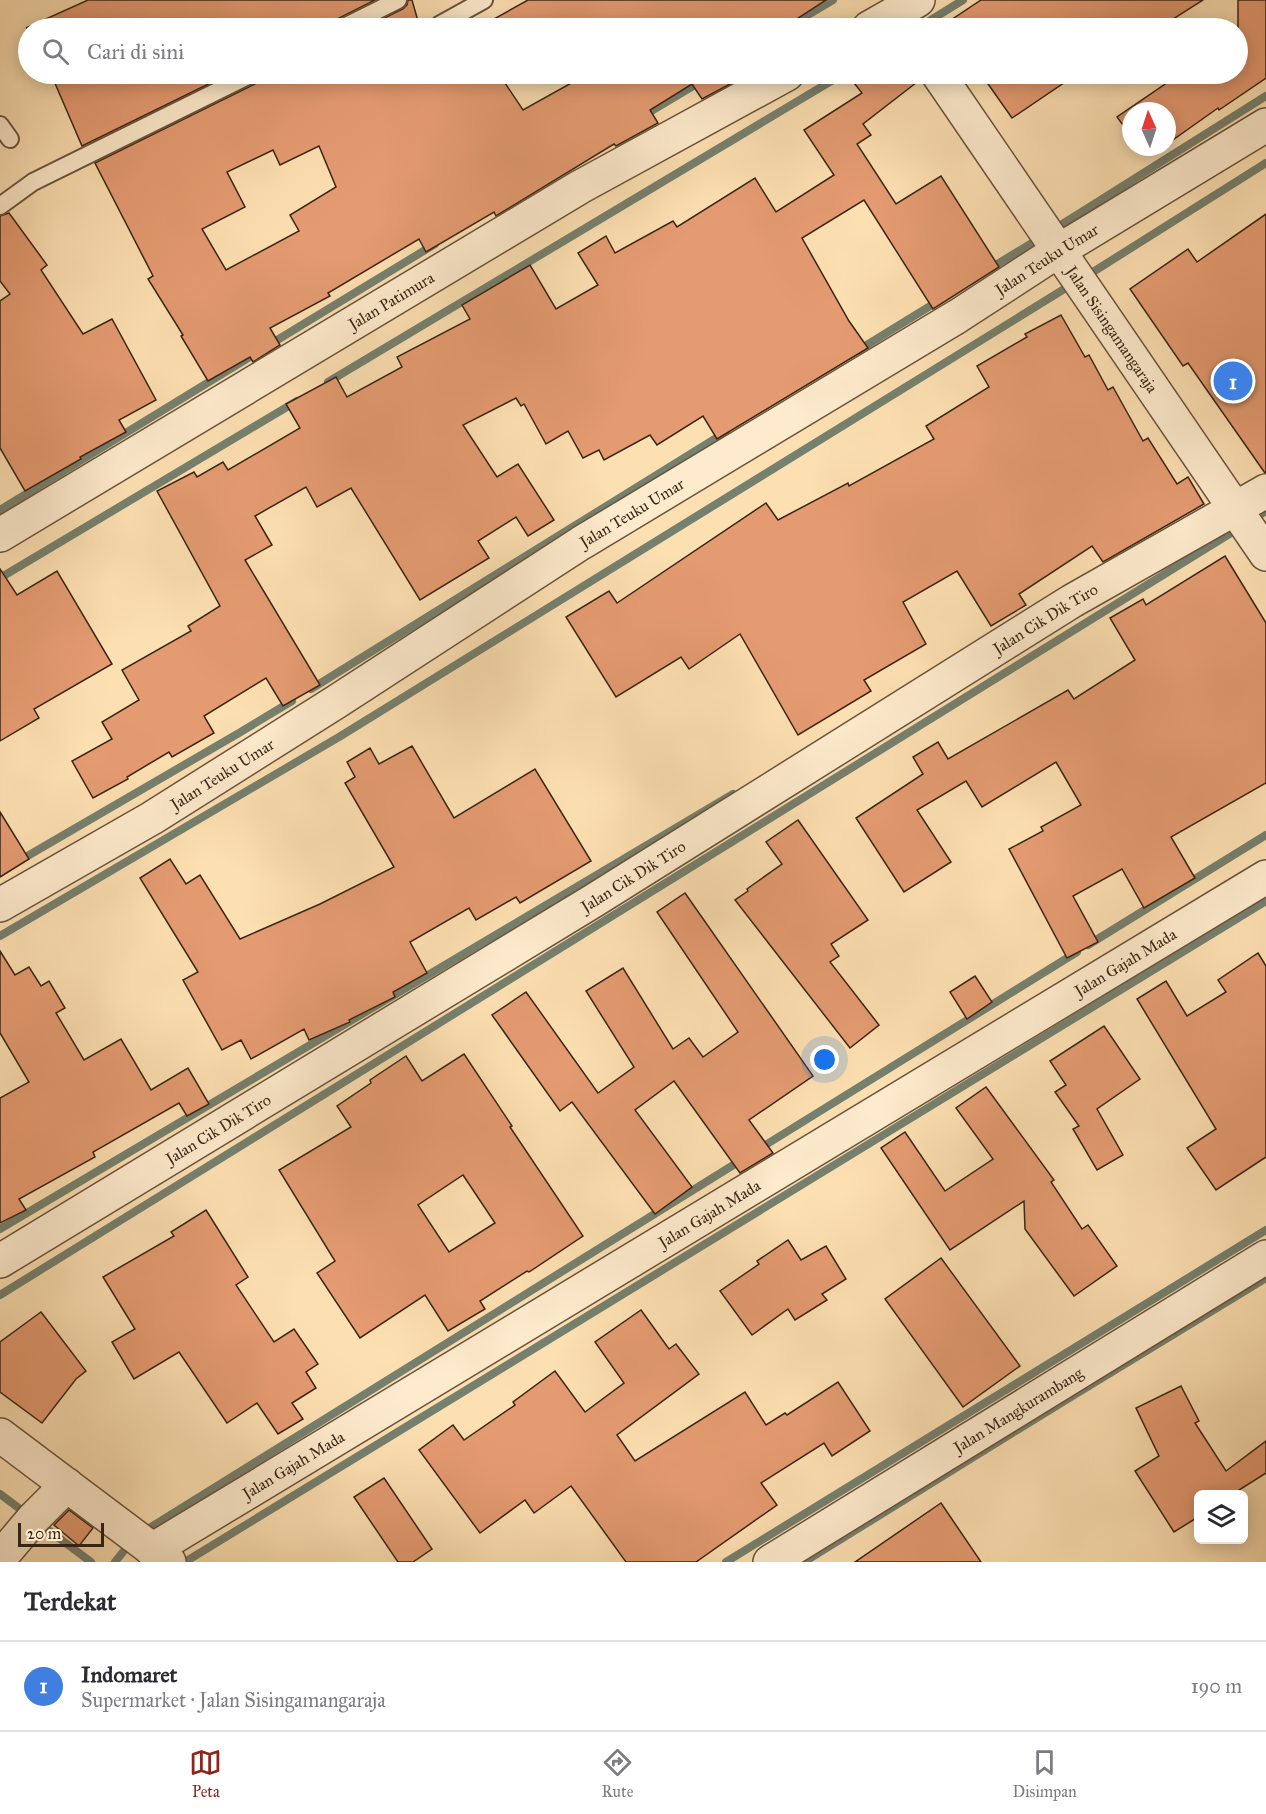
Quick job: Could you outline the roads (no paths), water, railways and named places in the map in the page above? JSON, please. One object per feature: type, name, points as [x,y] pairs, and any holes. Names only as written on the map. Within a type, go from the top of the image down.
[{"type":"street","points":[[888,18],[903,10]]},
{"type":"street","name":"Jalan Patimura","points":[[0,535],[580,187],[769,84]]},
{"type":"street","name":"Jalan Sisingamangaraja","points":[[945,84],[1266,554]]},
{"type":"street","name":"Jalan Teuku Umar","points":[[0,905],[152,818],[581,543],[958,316],[1058,251],[1266,125]]},
{"type":"street","name":"Jalan Cik Dik Tiro","points":[[0,1261],[593,901],[1072,601],[1266,491]]},
{"type":"street","name":"Jalan Gajah Mada","points":[[161,1556],[1266,876]]},
{"type":"street","name":"Jalan Mangkurambang","points":[[770,1562],[1266,1257]]},
{"type":"street","points":[[0,1435],[161,1556]]},
{"type":"street","points":[[14,1541],[67,1485]]},
{"type":"lane","points":[[362,18],[398,0]]},
{"type":"lane","points":[[452,18],[484,0]]},
{"type":"lane","points":[[0,206],[33,182],[232,84]]},
{"type":"lane","points":[[0,125],[10,139]]},
{"type":"waterway","points":[[803,18],[833,0]]},
{"type":"waterway","points":[[934,18],[963,0]]},
{"type":"waterway","points":[[643,116],[696,84]]},
{"type":"waterway","points":[[328,382],[826,84]]},
{"type":"waterway","points":[[1053,230],[1266,96]]},
{"type":"waterway","points":[[1085,277],[1266,163]]},
{"type":"waterway","points":[[989,269],[1042,237]]},
{"type":"waterway","points":[[269,345],[435,244]]},
{"type":"waterway","points":[[0,936],[339,737],[1074,283]]},
{"type":"waterway","points":[[857,351],[940,300]]},
{"type":"waterway","points":[[0,510],[253,355]]},
{"type":"waterway","points":[[0,578],[297,401]]},
{"type":"waterway","points":[[311,689],[726,432]]},
{"type":"waterway","points":[[1250,521],[1266,511]]},
{"type":"waterway","points":[[0,1295],[1239,528]]},
{"type":"waterway","points":[[0,872],[292,701]]},
{"type":"waterway","points":[[0,1229],[733,794]]},
{"type":"waterway","points":[[1088,945],[1266,835]]},
{"type":"waterway","points":[[185,1562],[1266,901]]},
{"type":"waterway","points":[[759,1149],[1077,952]]},
{"type":"waterway","points":[[143,1532],[743,1159]]},
{"type":"waterway","points":[[726,1562],[1266,1230]]},
{"type":"waterway","points":[[804,1562],[1266,1278]]},
{"type":"waterway","points":[[0,1494],[28,1515]]},
{"type":"waterway","points":[[39,1523],[91,1562]]},
{"type":"waterway","points":[[115,1562],[131,1542]]},
{"type":"place","name":"Indomaret","points":[[1233,381]]}]
